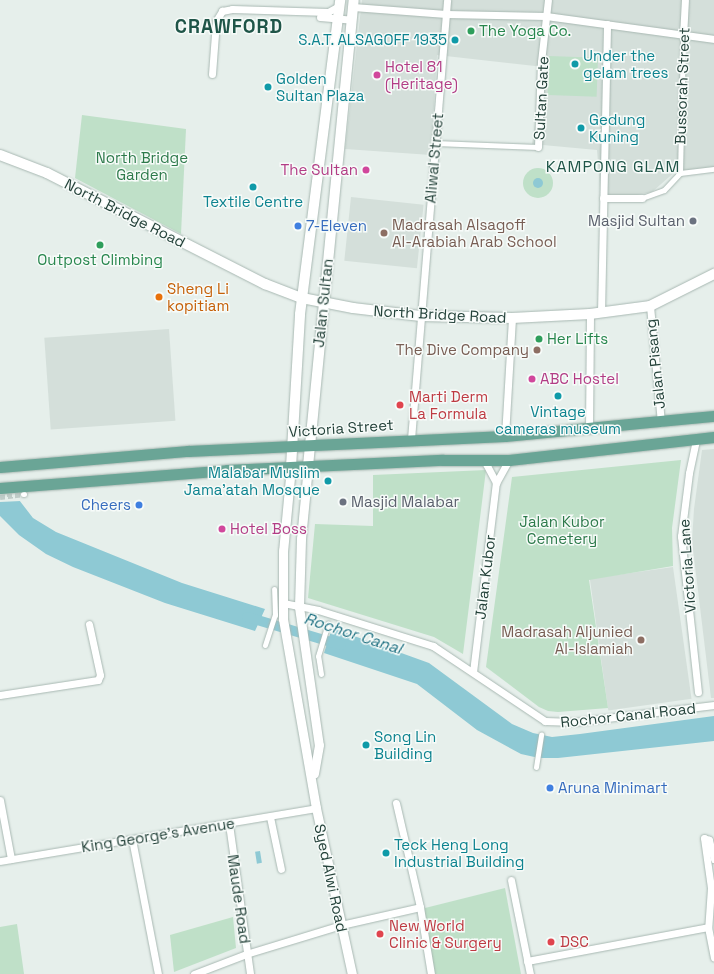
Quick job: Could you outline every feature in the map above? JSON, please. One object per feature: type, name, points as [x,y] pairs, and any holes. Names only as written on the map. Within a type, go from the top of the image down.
[{"type":"main road","name":"Jalan Sultan","points":[[291,467],[302,298],[340,3]]},
{"type":"main road","name":"Jalan Sultan","points":[[308,466],[323,303],[354,4]]},
{"type":"main road","name":"North Bridge Road","points":[[0,155],[47,173],[265,284],[302,298],[323,303],[421,316],[512,318],[590,314],[650,306],[714,274]]},
{"type":"main road","name":"Victoria Street","points":[[0,467],[130,455],[411,439],[505,436],[589,430],[714,416]]},
{"type":"main road","points":[[0,488],[22,492],[141,475],[308,466],[509,460],[714,437]]},
{"type":"street","name":"Aliwal Street","points":[[411,439],[447,0]]},
{"type":"street","name":"Sultan Gate","points":[[538,147],[548,0]]},
{"type":"street","name":"Bussorah Street","points":[[680,173],[685,0]]},
{"type":"street","points":[[212,74],[216,22],[222,11],[232,9],[328,12],[340,3]]},
{"type":"street","points":[[354,4],[446,14],[546,16],[607,24],[683,37],[714,39]]},
{"type":"street","points":[[294,12],[297,15],[352,20]]},
{"type":"street","points":[[601,313],[607,24]]},
{"type":"street","points":[[435,143],[538,147]]},
{"type":"street","points":[[603,198],[642,198],[664,190],[680,173],[714,169]]},
{"type":"street","name":"Jalan Pisang","points":[[650,306],[661,422]]},
{"type":"street","points":[[589,430],[590,314]]},
{"type":"street","points":[[505,436],[512,318]]},
{"type":"street","name":"Victoria Lane","points":[[696,440],[686,494],[681,536],[698,692]]},
{"type":"street","points":[[484,460],[496,483]]},
{"type":"street","name":"Jalan Kubor","points":[[473,672],[496,483],[509,460]]},
{"type":"street","name":"Jalan Sultan","points":[[299,606],[301,539],[308,466]]},
{"type":"street","name":"Jalan Sultan","points":[[283,603],[283,551],[291,467]]},
{"type":"street","points":[[266,643],[279,617],[274,589]]},
{"type":"street","name":"Rochor Canal Road","points":[[283,603],[299,606],[418,640],[448,654],[535,717],[554,723],[714,705]]},
{"type":"street","name":"Syed Alwi Road","points":[[283,603],[279,617],[292,666],[316,808],[352,974]]},
{"type":"street","name":"Syed Alwi Road","points":[[299,606],[319,745],[312,782]]},
{"type":"street","points":[[0,695],[98,680],[100,675],[89,624]]},
{"type":"street","points":[[321,674],[318,656],[328,624]]},
{"type":"street","points":[[536,767],[541,735]]},
{"type":"street","points":[[0,800],[11,859]]},
{"type":"street","points":[[396,803],[420,907],[431,974]]},
{"type":"street","name":"King George's Avenue","points":[[0,861],[229,824],[316,808]]},
{"type":"street","points":[[270,817],[281,869]]},
{"type":"street","name":"Maude Road","points":[[229,824],[250,974]]},
{"type":"street","points":[[714,859],[709,840],[704,838],[713,889],[708,927],[714,957]]},
{"type":"street","points":[[132,839],[158,974]]},
{"type":"street","points":[[511,880],[530,974]]},
{"type":"street","points":[[194,974],[246,954],[341,925],[420,907]]},
{"type":"street","points":[[527,961],[708,927]]},
{"type":"shaded area","points":[[362,0],[714,0],[714,172],[677,170],[652,192],[601,202],[597,150],[532,144],[544,67],[437,55],[431,155],[345,149]]},
{"type":"shaded area","name":"Madrasah Alsagoff Al-Arabiah Arab School","points":[[351,197],[424,205],[417,268],[344,261]]},
{"type":"shaded area","points":[[169,329],[175,421],[51,429],[44,338]]},
{"type":"shaded area","points":[[714,449],[714,698],[711,698],[692,541],[694,509],[702,450]]},
{"type":"shaded area","name":"Madrasah Aljunied Al-Islamiah","points":[[673,567],[692,699],[608,710],[590,579]]},
{"type":"green space","points":[[549,56],[598,58],[597,97],[548,95]]},
{"type":"green space","name":"North Bridge Garden","points":[[82,115],[186,129],[181,234],[75,178]]},
{"type":"green space","points":[[538,168],[549,172],[553,183],[549,194],[538,198],[527,194],[523,183],[527,172]]},
{"type":"green space","name":"Jalan Kubor Cemetery","points":[[681,460],[672,528],[673,566],[589,580],[608,708],[558,712],[548,711],[539,707],[486,667],[512,477]]},
{"type":"green space","name":"Jalan Kubor Cemetery","points":[[486,470],[463,654],[434,637],[308,598],[315,524],[373,526],[373,475]]},
{"type":"green space","points":[[505,888],[521,974],[434,974],[421,909]]},
{"type":"green space","points":[[233,917],[236,948],[174,972],[170,935]]},
{"type":"green space","points":[[17,924],[24,974],[0,974],[0,927]]},
{"type":"water","points":[[536,178],[540,178],[542,179],[542,187],[536,188],[533,185],[533,181]]},
{"type":"water","points":[[16,496],[33,518],[56,532],[182,583],[265,609],[255,631],[165,603],[73,567],[46,554],[19,535],[0,516],[0,498]]},
{"type":"water","points":[[332,628],[429,663],[512,724],[533,733],[552,737],[714,716],[714,741],[558,758],[539,758],[521,754],[477,730],[417,684],[324,653]]},
{"type":"water","points":[[260,851],[262,863],[257,864],[255,852]]},
{"type":"pier","points":[[17,495],[21,501],[0,502],[0,496]]},
{"type":"waterway","name":"Rochor Canal","points":[[247,617],[341,645]]},
{"type":"tunnel","points":[[0,497],[23,494]]},
{"type":"place","name":"The Yoga Co.","points":[[471,31]]},
{"type":"place","name":"S.A.T. ALSAGOFF 1935","points":[[455,40]]},
{"type":"place","name":"Under the gelam trees","points":[[575,64]]},
{"type":"place","name":"Hotel 81 (Heritage)","points":[[377,75]]},
{"type":"place","name":"Golden Sultan Plaza","points":[[268,87]]},
{"type":"place","name":"Gedung Kuning","points":[[581,128]]},
{"type":"place","name":"The Sultan","points":[[366,170]]},
{"type":"place","name":"Textile Centre","points":[[253,187]]},
{"type":"place","name":"Masjid Sultan","points":[[693,221]]},
{"type":"place","name":"7-Eleven","points":[[298,226]]},
{"type":"place","name":"Madrasah Alsagoff Al-Arabiah Arab School","points":[[384,233]]},
{"type":"place","name":"Outpost Climbing","points":[[100,245]]},
{"type":"place","name":"Sheng Li kopitiam","points":[[159,297]]},
{"type":"place","name":"Her Lifts","points":[[539,339]]},
{"type":"place","name":"The Dive Company","points":[[537,350]]},
{"type":"place","name":"ABC Hostel","points":[[532,379]]},
{"type":"place","name":"Vintage cameras museum","points":[[558,396]]},
{"type":"place","name":"Marti Derm La Formula","points":[[400,405]]},
{"type":"place","name":"Malabar Muslim Jama'atah Mosque","points":[[328,481]]},
{"type":"place","name":"Masjid Malabar","points":[[343,502]]},
{"type":"place","name":"Cheers","points":[[139,505]]},
{"type":"place","name":"Hotel Boss","points":[[222,529]]},
{"type":"place","name":"Madrasah Aljunied Al-Islamiah","points":[[641,640]]},
{"type":"place","name":"Song Lin Building","points":[[366,745]]},
{"type":"place","name":"Aruna Minimart","points":[[550,788]]},
{"type":"place","name":"Teck Heng Long Industrial Building","points":[[386,853]]},
{"type":"place","name":"New World Clinic & Surgery","points":[[380,934]]},
{"type":"place","name":"DSC","points":[[551,942]]},
{"type":"district","name":"CRAWFORD","points":[[229,27]]},
{"type":"district","name":"KAMPONG GLAM","points":[[613,167]]}]
